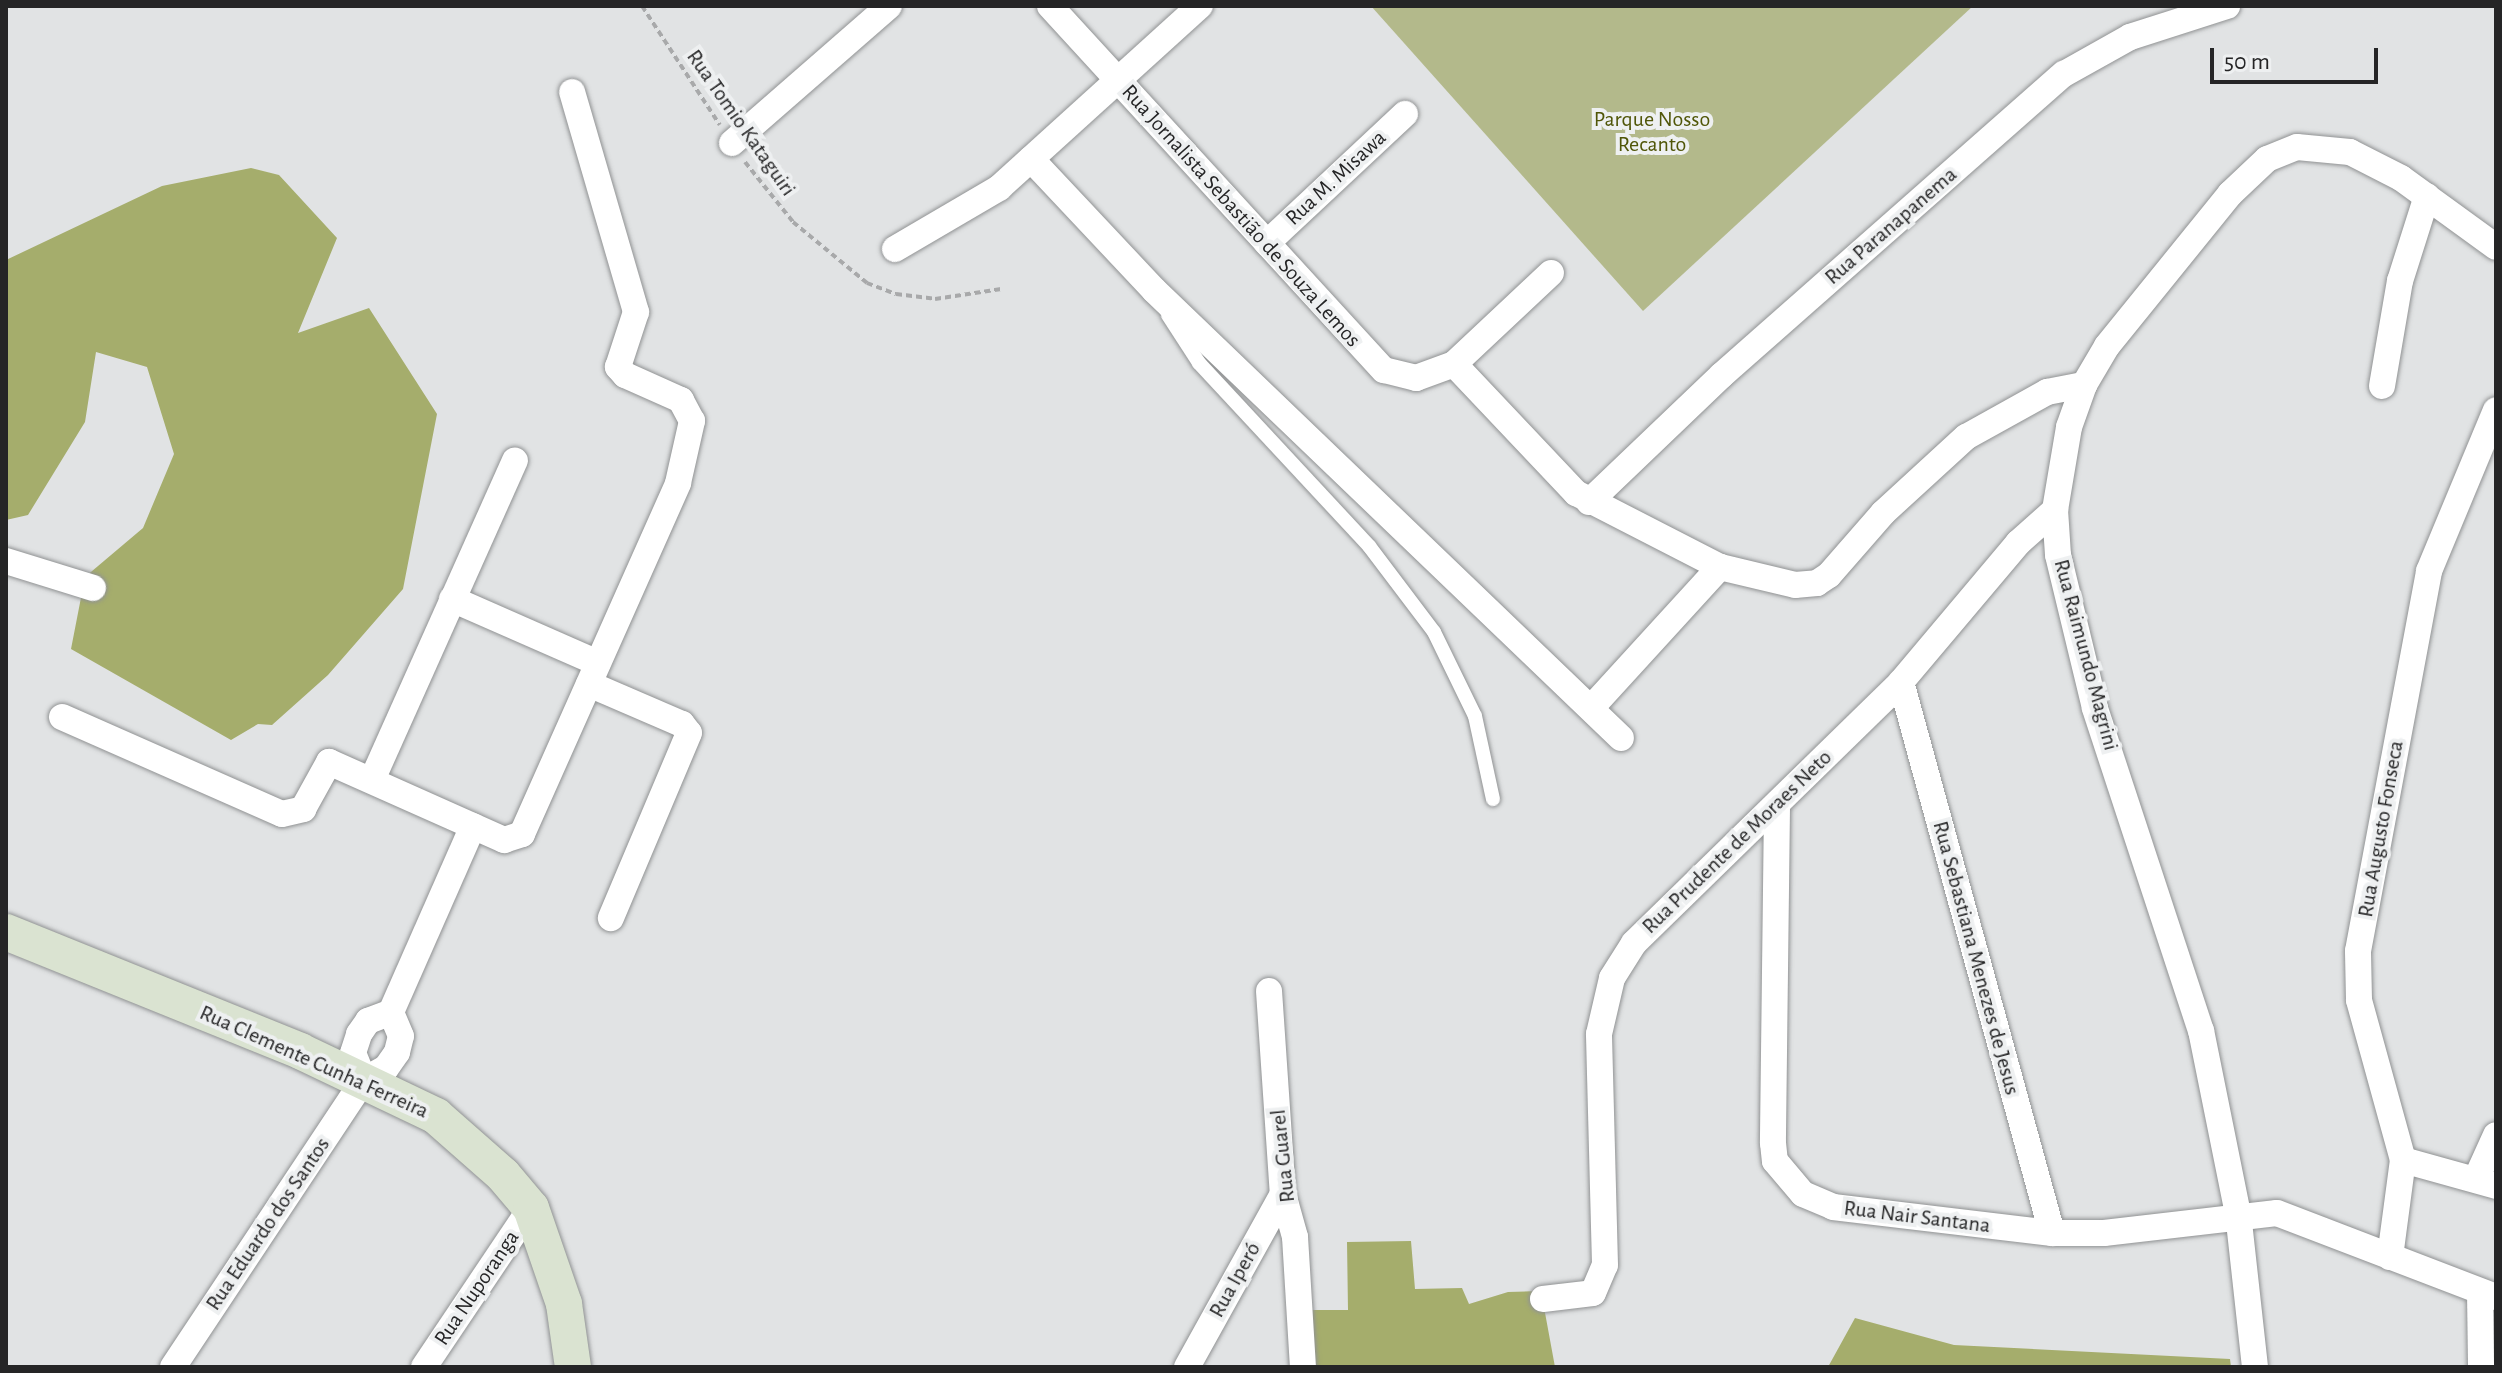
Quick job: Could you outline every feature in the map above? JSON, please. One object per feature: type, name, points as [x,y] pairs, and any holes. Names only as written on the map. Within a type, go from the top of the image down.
[{"type":"street","points":[[732,143],[889,6]]},
{"type":"street","name":"Rua Jornalista Sebastião de Souza Lemos","points":[[1050,6],[1384,370],[1416,378],[1454,364],[1551,273]]},
{"type":"street","points":[[895,249],[999,188],[1200,6]]},
{"type":"street","name":"Rua Paranapanema","points":[[1589,502],[1722,375],[2064,74],[2130,37],[2227,6]]},
{"type":"street","points":[[62,717],[282,814],[294,816],[303,809],[329,762],[504,840],[522,834],[678,483],[692,421],[681,400],[625,375],[618,367],[636,312],[572,92]]},
{"type":"street","name":"Rua M. Misawa","points":[[1267,243],[1405,114]]},
{"type":"street","name":"Rua Raimundo Magrini","points":[[2255,1367],[2238,1214],[2201,1031],[2091,693],[2058,555],[2055,510],[2069,427],[2084,385],[2141,300],[2230,194],[2267,159],[2297,147],[2324,145],[2350,152],[2427,196],[2496,247]]},
{"type":"street","points":[[1031,159],[1154,290],[1621,738]]},
{"type":"street","points":[[2382,386],[2400,281],[2427,196]]},
{"type":"street","points":[[1454,364],[1533,452],[1589,502],[1720,567],[1795,585],[1817,583],[1924,472],[1966,437],[2047,392],[2084,385]]},
{"type":"street","name":"Rua Augusto Fonseca","points":[[2390,1257],[2403,1160],[2359,1000],[2358,951],[2429,571],[2496,410]]},
{"type":"street","points":[[372,780],[515,460]]},
{"type":"street","name":"Rua Prudente de Moraes Neto","points":[[1543,1299],[1593,1293],[1605,1265],[1599,1034],[1612,978],[1650,923],[1777,807],[1901,682],[2018,543],[2055,510]]},
{"type":"street","points":[[6,561],[93,588]]},
{"type":"street","points":[[1592,707],[1720,567]]},
{"type":"street","points":[[452,599],[594,674],[682,724],[689,733],[611,918]]},
{"type":"street","name":"Rua Sebastiana Menezes de Jesus","points":[[1901,682],[2052,1233]]},
{"type":"street","name":"Rua Nair Santana","points":[[1777,807],[1773,1143],[1786,1179],[1803,1194],[1833,1207],[2052,1233],[2104,1233],[2238,1214],[2277,1213],[2488,1294]]},
{"type":"street","points":[[364,1080],[353,1053],[359,1034],[368,1021],[391,1012],[473,826]]},
{"type":"street","name":"Rua Clemente Cunha Ferreira","points":[[6,932],[364,1080],[436,1116],[503,1175],[531,1208],[564,1304],[573,1367]]},
{"type":"street","name":"Rua Guarel","points":[[1269,991],[1283,1194],[1295,1237],[1303,1367]]},
{"type":"street","name":"Rua Eduardo dos Santos","points":[[173,1367],[364,1080],[386,1068],[397,1052],[401,1036],[391,1012]]},
{"type":"street","points":[[2403,1160],[2486,1182],[2496,1135]]},
{"type":"street","name":"Rua Iperó","points":[[1187,1367],[1283,1194]]},
{"type":"street","name":"Rua Nuporanga","points":[[424,1367],[531,1208]]},
{"type":"street","points":[[2481,1367],[2488,1294]]},
{"type":"lane","points":[[1154,290],[1199,363],[1369,546],[1434,632],[1475,716],[1493,799]]},
{"type":"path","name":"Rua Tomio Kataguiri","points":[[642,6],[732,143],[793,222],[867,283],[896,294],[935,299],[1001,289]]},
{"type":"green space","name":"Parque Nosso Recanto","points":[[1371,6],[1973,6],[1643,311]]},
{"type":"green space","points":[[251,168],[279,175],[337,238],[298,333],[369,308],[437,414],[403,589],[328,675],[272,725],[258,724],[231,740],[71,649],[85,577],[143,528],[174,454],[147,367],[96,352],[85,422],[28,515],[6,520],[6,260],[162,186]]},
{"type":"green space","points":[[1411,1241],[1415,1289],[1462,1288],[1469,1304],[1508,1292],[1541,1291],[1555,1367],[1311,1367],[1311,1310],[1348,1310],[1347,1242]]},
{"type":"green space","points":[[1855,1318],[1954,1345],[2230,1359],[2231,1367],[1828,1367]]}]
